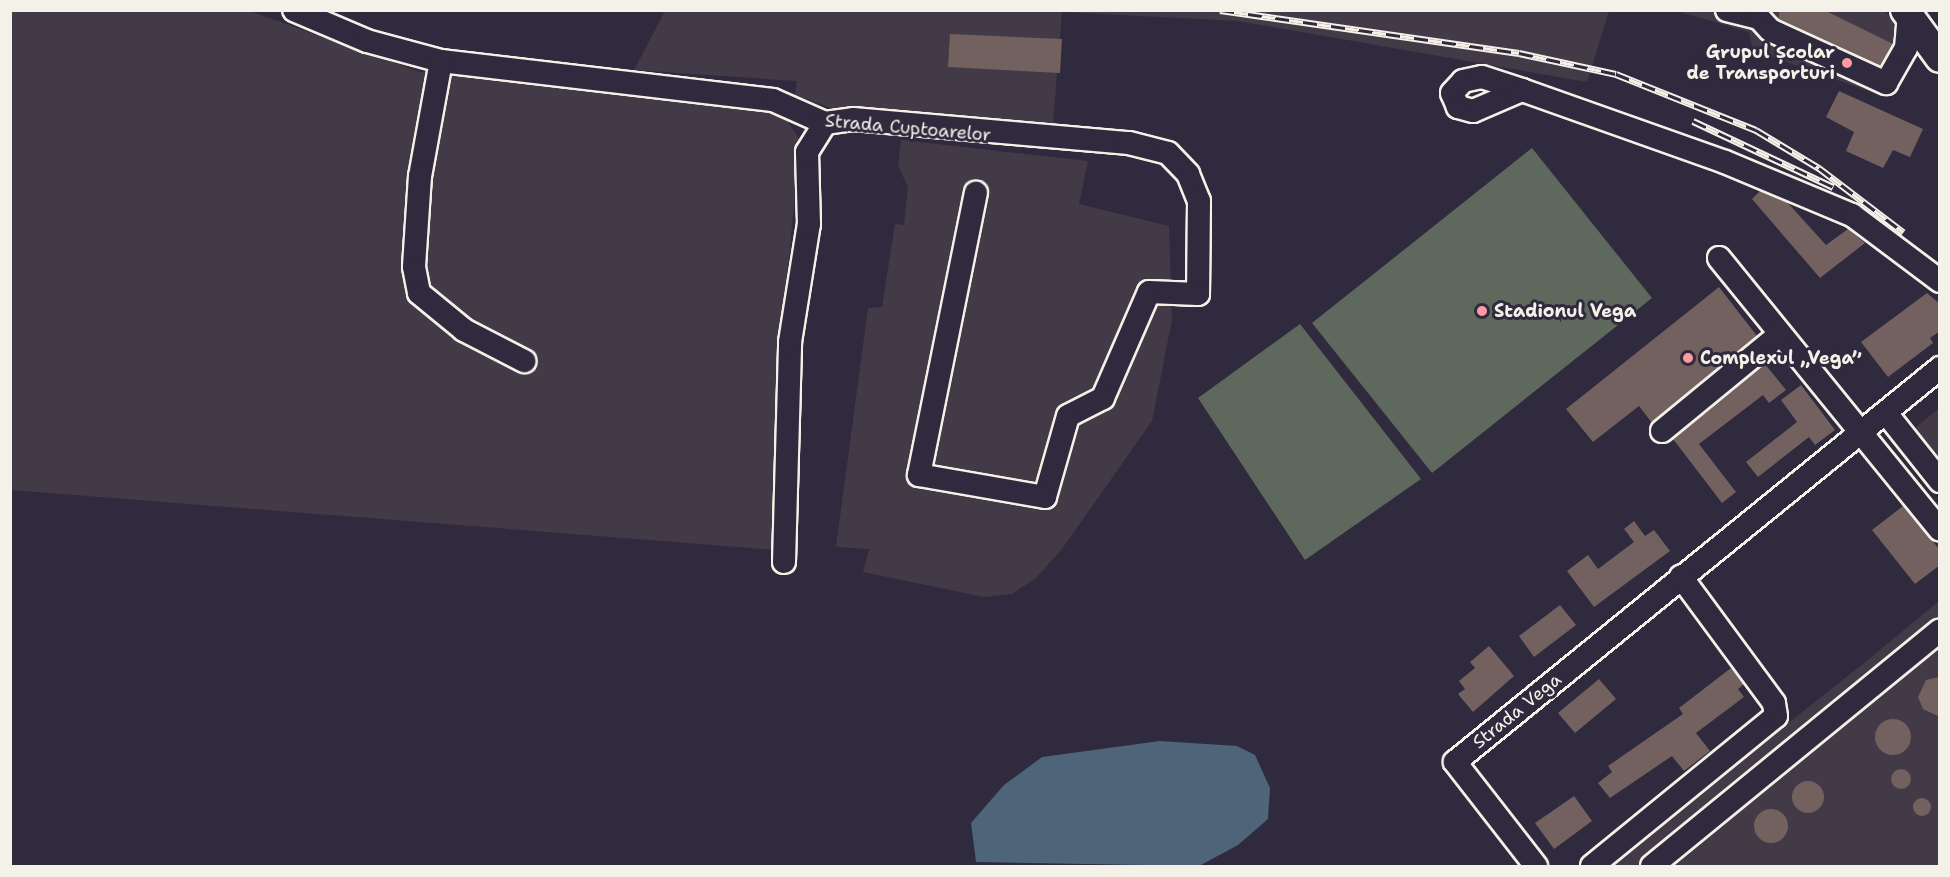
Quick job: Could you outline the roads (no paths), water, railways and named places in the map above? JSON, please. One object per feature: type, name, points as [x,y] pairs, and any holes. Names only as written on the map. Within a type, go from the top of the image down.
[{"type":"main road","points":[[1907,13],[1940,58]]},
{"type":"street","name":"Strada Cuptoarelor","points":[[294,10],[367,41],[441,61],[765,99],[825,123],[853,119],[1129,143],[1168,153],[1185,169],[1199,201],[1198,294],[1149,292],[1103,398],[1068,416],[1045,497],[919,475],[976,193]]},
{"type":"street","points":[[1727,10],[1759,18],[1770,30],[1886,83],[1906,48],[1907,13]]},
{"type":"street","points":[[441,61],[420,176],[414,267],[419,293],[464,330],[524,361]]},
{"type":"street","points":[[1522,90],[1725,162],[1852,216],[1940,280]]},
{"type":"street","points":[[784,562],[790,342],[809,224],[807,152],[793,111]]},
{"type":"street","points":[[807,152],[825,123]]},
{"type":"street","points":[[1719,258],[1859,436],[1940,530]]},
{"type":"street","points":[[1662,431],[1779,335]]},
{"type":"street","name":"Strada Vega","points":[[1536,867],[1455,762],[1681,577],[1938,374]]},
{"type":"street","points":[[1886,413],[1940,481]]},
{"type":"street","points":[[1592,867],[1776,716],[1774,703],[1681,577]]},
{"type":"street","points":[[1658,865],[1940,630]]},
{"type":"water","points":[[1160,741],[1237,746],[1255,755],[1270,788],[1268,819],[1238,845],[1199,866],[976,862],[971,823],[1004,785],[1042,757]]},
{"type":"railway","points":[[1220,10],[1519,53],[1616,74],[1756,130],[1819,168],[1903,232]]},
{"type":"railway","points":[[1693,121],[1833,187]]},
{"type":"place","name":"Grupul Școlar de Transporturi","points":[[1847,63]]},
{"type":"place","name":"Stadionul Vega","points":[[1482,311]]},
{"type":"place","name":"Complexul „Vega”","points":[[1688,358]]}]
